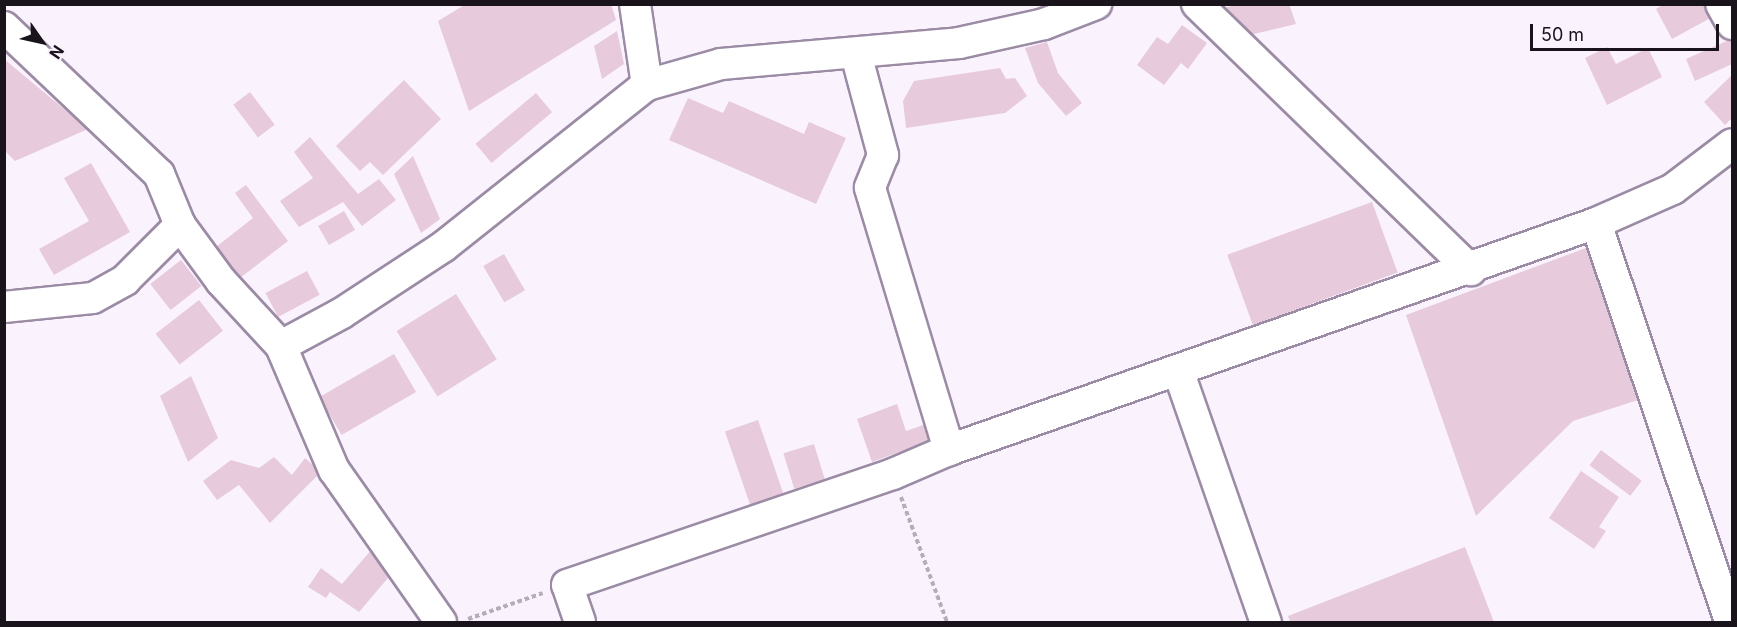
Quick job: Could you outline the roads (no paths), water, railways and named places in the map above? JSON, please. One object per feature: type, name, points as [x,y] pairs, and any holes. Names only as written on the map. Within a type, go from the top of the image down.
[{"type":"street","points":[[635,4],[647,85]]},
{"type":"street","points":[[281,346],[342,313],[443,247],[647,85],[721,64],[856,54],[959,43],[1044,24],[1096,4]]},
{"type":"street","points":[[1197,4],[1471,270]]},
{"type":"street","points":[[1721,4],[1732,24]]},
{"type":"street","points":[[4,27],[159,174],[180,225],[221,281],[281,346],[333,470],[441,622]]},
{"type":"street","points":[[856,54],[883,155],[870,188],[949,450]]},
{"type":"street","points":[[580,622],[567,585],[893,474],[949,450],[1471,270],[1596,223],[1673,189],[1732,144]]},
{"type":"street","points":[[1596,223],[1730,622]]},
{"type":"street","points":[[4,307],[93,298],[125,279],[180,225]]},
{"type":"street","points":[[1178,370],[1266,622]]}]
